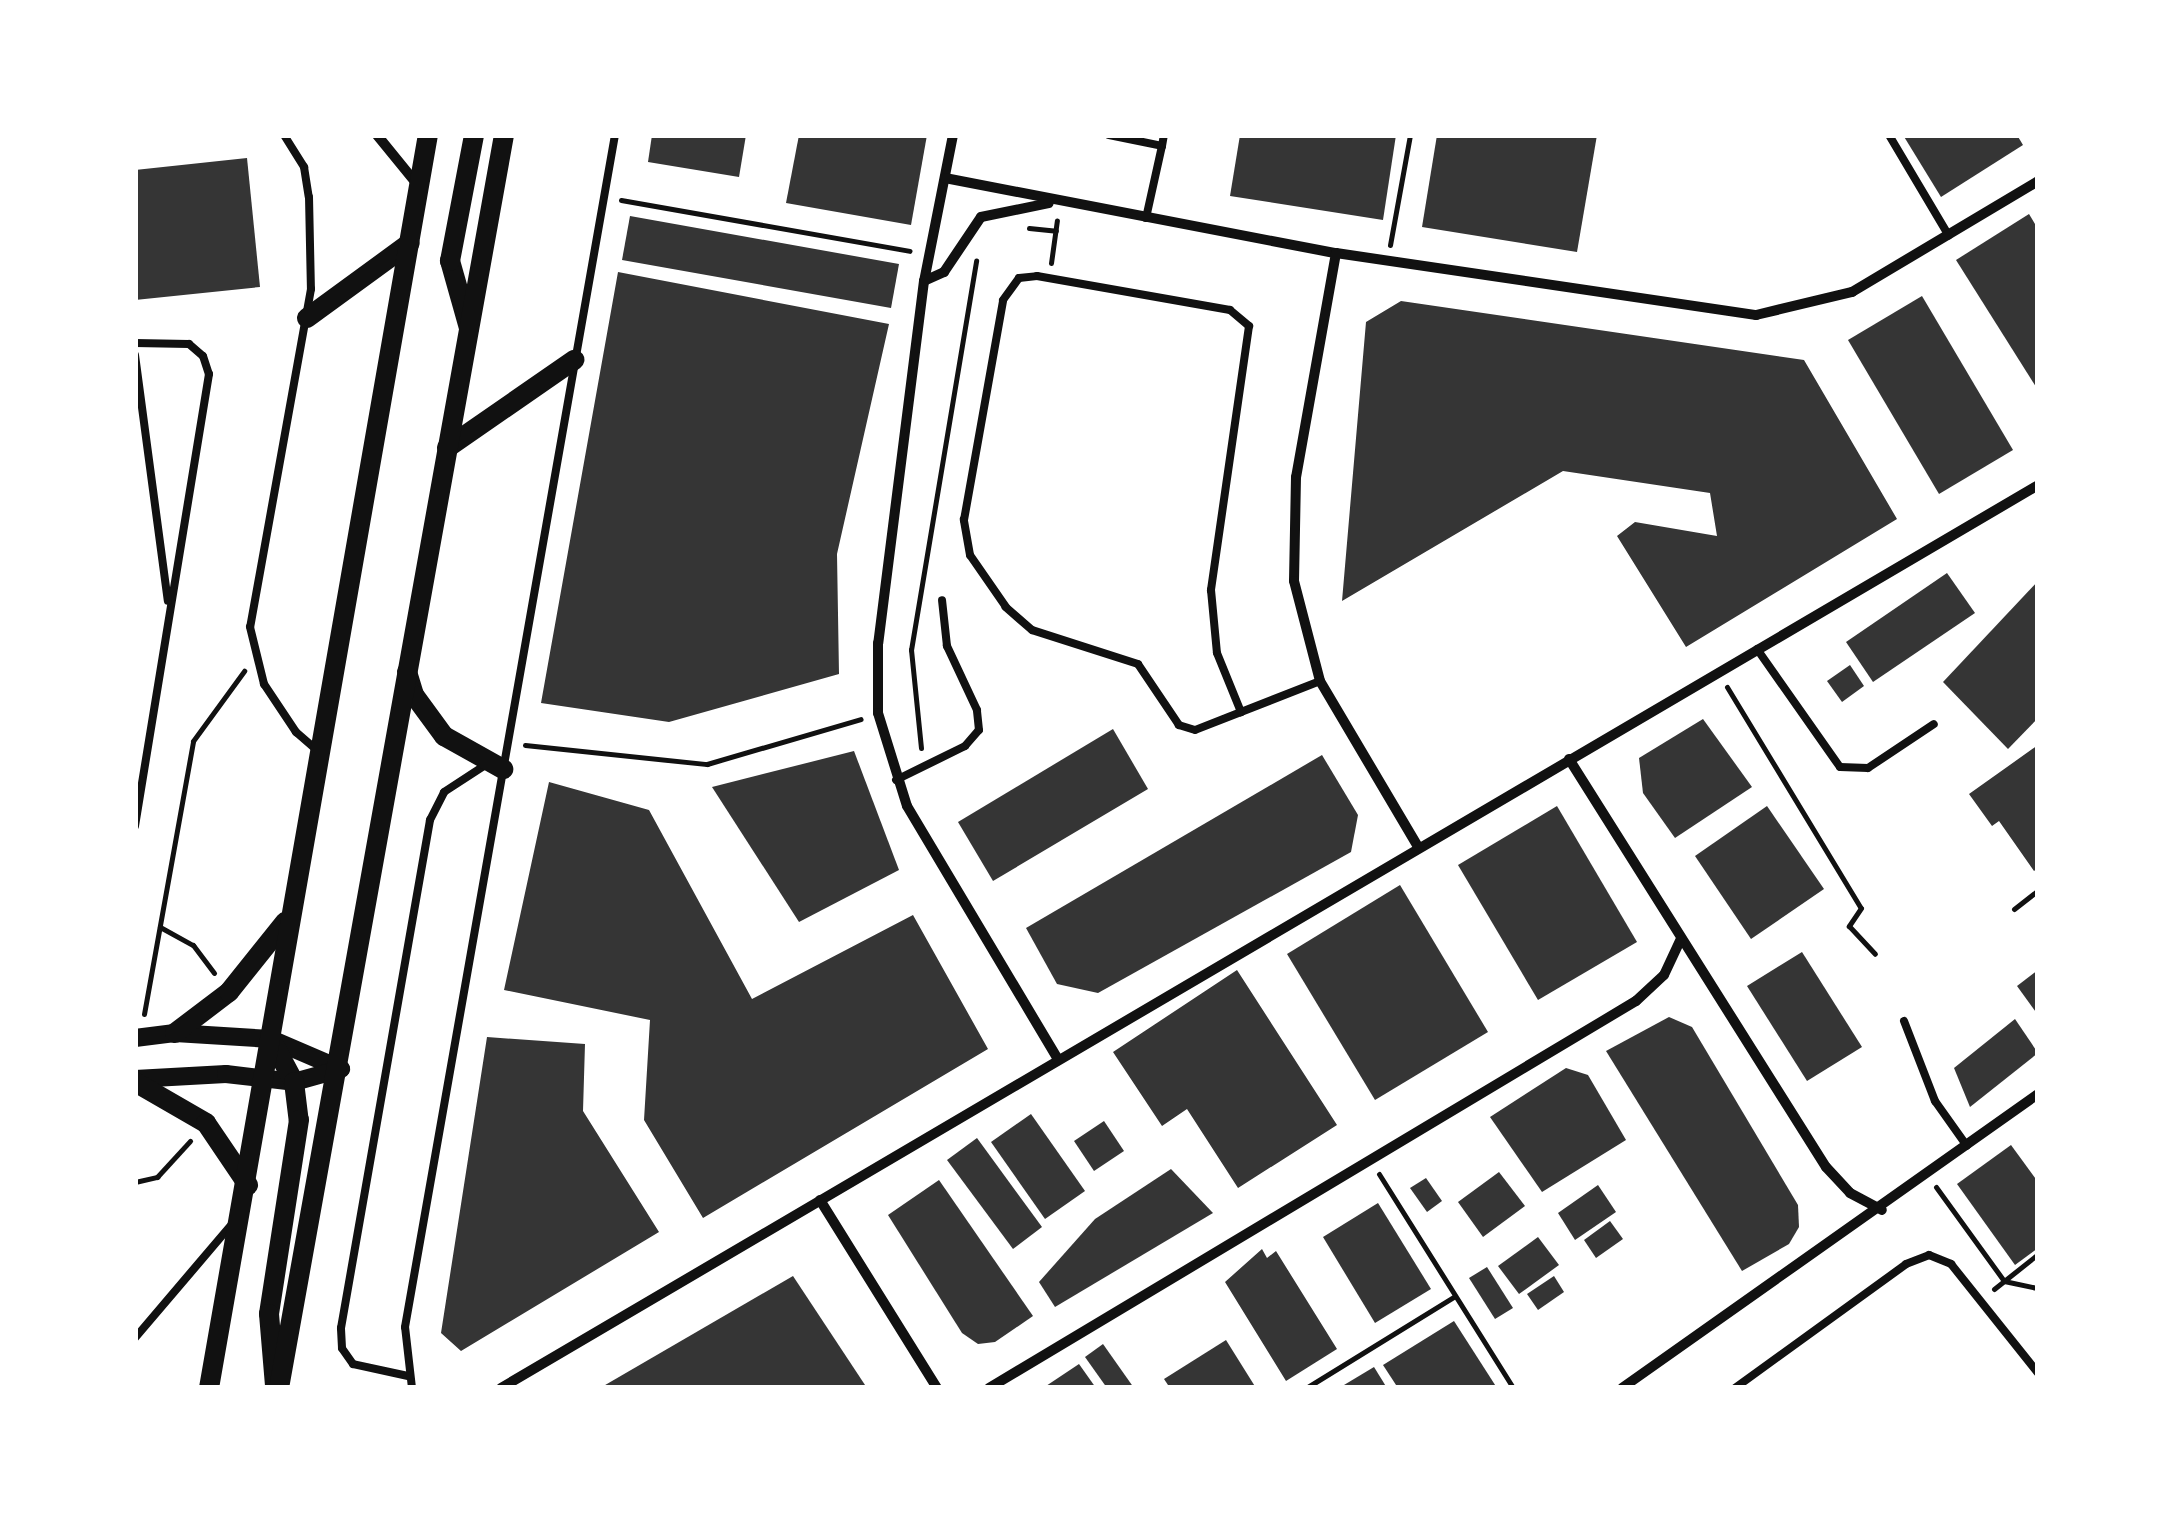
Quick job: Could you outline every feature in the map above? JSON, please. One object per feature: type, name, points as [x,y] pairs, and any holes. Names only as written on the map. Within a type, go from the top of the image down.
[{"type":"main road","points":[[209,1388],[248,1185],[289,916],[428,135]]},
{"type":"main road","points":[[469,328],[450,260],[474,135]]},
{"type":"main road","points":[[277,1388],[341,1069],[406,670],[504,135]]},
{"type":"main road","points":[[308,318],[410,243]]},
{"type":"main road","points":[[447,448],[574,360]]},
{"type":"main road","points":[[406,670],[427,718],[464,752],[495,766]]},
{"type":"main road","points":[[175,1033],[229,992],[289,916]]},
{"type":"main road","points":[[271,1039],[294,1082],[296,1149],[269,1314],[277,1388]]},
{"type":"main road","points":[[135,1080],[206,1123],[248,1185]]},
{"type":"street","points":[[377,135],[420,188]]},
{"type":"street","points":[[953,135],[924,281],[878,643],[878,713],[896,780],[1058,1059]]},
{"type":"street","points":[[945,178],[1388,262],[1756,315],[1852,292],[2038,181]]},
{"type":"street","points":[[924,281],[944,272],[981,217],[1060,202]]},
{"type":"street","points":[[1336,253],[1292,529],[1298,607],[1320,681],[1418,847]]},
{"type":"street","points":[[501,1388],[2038,486]]},
{"type":"street","points":[[1569,759],[1826,1168],[1850,1193],[1882,1210]]},
{"type":"street","points":[[988,1388],[1636,1001],[1664,975],[1680,940]]},
{"type":"street","points":[[137,1038],[175,1033],[271,1039],[341,1069]]},
{"type":"street","points":[[135,1080],[264,1078],[294,1082],[341,1069]]},
{"type":"street","points":[[1622,1388],[1882,1210],[2038,1094]]},
{"type":"street","points":[[820,1200],[937,1388]]},
{"type":"lane","points":[[284,135],[304,167],[310,198],[308,318],[250,628],[254,656],[278,709],[318,751]]},
{"type":"lane","points":[[412,1388],[405,1327],[495,766],[507,743],[616,135]]},
{"type":"lane","points":[[1109,135],[1162,146]]},
{"type":"lane","points":[[1146,218],[1164,135]]},
{"type":"lane","points":[[1889,135],[1949,236]]},
{"type":"lane","points":[[1242,712],[1217,653],[1211,590],[1249,326],[1230,310],[1049,278],[1019,278],[1005,291],[964,520],[970,554],[1006,607],[1032,630],[1138,664],[1179,725],[1195,730],[1242,712],[1320,681]]},
{"type":"lane","points":[[135,343],[189,344],[203,356],[209,374],[135,826]]},
{"type":"lane","points":[[135,355],[169,611]]},
{"type":"lane","points":[[896,780],[974,739],[980,720],[954,668],[942,600]]},
{"type":"lane","points":[[1757,649],[1840,767],[1868,768],[1934,724]]},
{"type":"lane","points":[[408,1376],[353,1364],[342,1348],[341,1328],[430,820],[444,792],[495,766]]},
{"type":"lane","points":[[1904,1021],[1935,1100],[1967,1146]]},
{"type":"lane","points":[[135,1338],[241,1214]]},
{"type":"lane","points":[[1735,1388],[1917,1257],[1951,1264],[2038,1373]]},
{"type":"path","points":[[1388,262],[1410,135]]},
{"type":"path","points":[[606,197],[928,254]]},
{"type":"path","points":[[1049,278],[1060,202]]},
{"type":"path","points":[[1013,230],[1056,231]]},
{"type":"path","points":[[925,765],[911,695],[910,650],[972,276],[986,245]]},
{"type":"path","points":[[137,1038],[193,741],[254,656]]},
{"type":"path","points":[[1718,672],[1860,908],[1849,926],[1875,954]]},
{"type":"path","points":[[507,743],[708,764],[878,713]]},
{"type":"path","points":[[2014,909],[2038,890]]},
{"type":"path","points":[[160,927],[192,945],[229,992]]},
{"type":"path","points":[[135,1182],[157,1177],[206,1123]]},
{"type":"path","points":[[1371,1161],[1513,1388]]},
{"type":"path","points":[[1928,1176],[2004,1281],[2038,1288]]},
{"type":"path","points":[[1980,1300],[2038,1254]]},
{"type":"path","points":[[1306,1388],[1456,1296]]},
{"type":"building","points":[[652,135],[746,135],[739,177],[648,162]]},
{"type":"building","points":[[799,135],[927,135],[911,225],[786,203]]},
{"type":"building","points":[[1240,135],[1396,135],[1383,220],[1230,196]]},
{"type":"building","points":[[1437,135],[1597,135],[1577,252],[1422,227]]},
{"type":"building","points":[[1903,135],[2017,135],[2023,145],[1941,197]]},
{"type":"building","points":[[247,158],[260,287],[135,300],[135,170]]},
{"type":"building","points":[[2029,214],[2038,229],[2038,390],[1956,260]]},
{"type":"building","points":[[630,216],[899,264],[891,308],[622,260]]},
{"type":"building","points":[[618,272],[889,324],[837,554],[839,674],[669,722],[541,703]]},
{"type":"building","points":[[1922,296],[2013,450],[1939,494],[1848,340]]},
{"type":"building","points":[[1401,301],[1804,360],[1897,519],[1686,647],[1617,536],[1635,522],[1717,536],[1710,493],[1563,471],[1342,601],[1366,322]]},
{"type":"building","points":[[1947,573],[1975,613],[1873,682],[1846,642]]},
{"type":"building","points":[[2038,581],[2038,718],[2008,749],[1943,682]]},
{"type":"building","points":[[1850,665],[1864,686],[1842,702],[1827,681]]},
{"type":"building","points":[[1703,719],[1752,787],[1675,838],[1643,793],[1639,758]]},
{"type":"building","points":[[1113,729],[1148,789],[993,881],[958,822]]},
{"type":"building","points":[[2038,745],[2038,868],[2034,871],[1999,821],[1992,826],[1969,794]]},
{"type":"building","points":[[854,751],[899,870],[799,922],[712,787]]},
{"type":"building","points":[[1322,755],[1358,815],[1351,852],[1098,993],[1057,984],[1026,928]]},
{"type":"building","points":[[549,782],[649,810],[752,999],[913,915],[988,1049],[703,1218],[644,1120],[650,1020],[504,990]]},
{"type":"building","points":[[1557,806],[1637,942],[1538,1000],[1458,865]]},
{"type":"building","points":[[1767,806],[1824,889],[1751,939],[1695,856]]},
{"type":"building","points":[[1400,885],[1488,1032],[1375,1100],[1287,954]]},
{"type":"building","points":[[1802,952],[1862,1047],[1807,1081],[1747,986]]},
{"type":"building","points":[[1237,970],[1337,1125],[1238,1188],[1187,1109],[1162,1126],[1113,1052]]},
{"type":"building","points":[[2038,970],[2038,1015],[2017,986]]},
{"type":"building","points":[[1669,1017],[1692,1027],[1798,1205],[1799,1227],[1789,1244],[1742,1271],[1606,1051]]},
{"type":"building","points":[[2015,1019],[2038,1053],[1970,1107],[1954,1068]]},
{"type":"building","points":[[487,1037],[585,1044],[583,1111],[659,1232],[461,1351],[441,1333]]},
{"type":"building","points":[[1566,1068],[1588,1075],[1626,1140],[1542,1192],[1490,1117]]},
{"type":"building","points":[[1031,1114],[1085,1191],[1045,1219],[991,1142]]},
{"type":"building","points":[[1104,1121],[1124,1151],[1094,1171],[1074,1141]]},
{"type":"building","points":[[977,1138],[1042,1227],[1013,1249],[947,1160]]},
{"type":"building","points":[[2011,1145],[2038,1182],[2038,1248],[2015,1265],[1957,1184]]},
{"type":"building","points":[[1171,1169],[1213,1213],[1055,1307],[1039,1282],[1095,1219]]},
{"type":"building","points":[[1499,1172],[1525,1206],[1483,1237],[1458,1202]]},
{"type":"building","points":[[1426,1178],[1442,1201],[1427,1212],[1410,1188]]},
{"type":"building","points":[[939,1180],[1033,1316],[995,1342],[978,1344],[962,1333],[888,1215]]},
{"type":"building","points":[[1598,1185],[1616,1212],[1575,1240],[1558,1213]]},
{"type":"building","points":[[1378,1203],[1431,1289],[1375,1323],[1323,1237]]},
{"type":"building","points":[[1610,1221],[1623,1239],[1596,1258],[1584,1240]]},
{"type":"building","points":[[1538,1237],[1559,1265],[1519,1294],[1498,1266]]},
{"type":"building","points":[[1262,1249],[1267,1258],[1276,1251],[1337,1349],[1286,1381],[1225,1282]]},
{"type":"building","points":[[1487,1267],[1513,1308],[1495,1319],[1469,1278]]},
{"type":"building","points":[[793,1276],[867,1388],[600,1388]]},
{"type":"building","points":[[1554,1276],[1564,1292],[1538,1310],[1527,1294]]},
{"type":"building","points":[[1454,1321],[1497,1388],[1398,1388],[1383,1365]]},
{"type":"building","points":[[1226,1340],[1256,1388],[1170,1388],[1164,1379]]},
{"type":"building","points":[[1103,1344],[1134,1388],[1107,1388],[1085,1357]]},
{"type":"building","points":[[1079,1364],[1096,1388],[1043,1388]]},
{"type":"building","points":[[1374,1367],[1387,1388],[1339,1388]]}]
